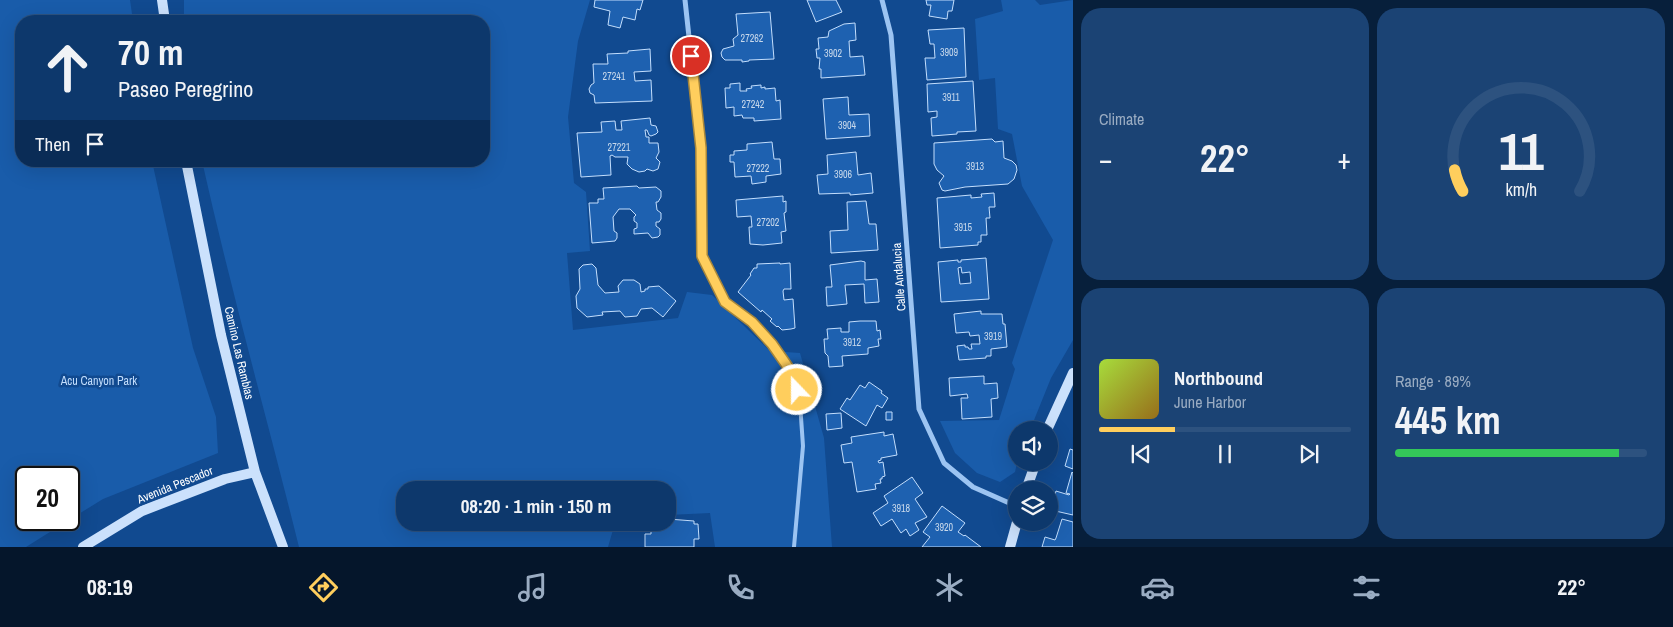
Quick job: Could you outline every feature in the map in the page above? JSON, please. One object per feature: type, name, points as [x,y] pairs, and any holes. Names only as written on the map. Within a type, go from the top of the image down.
[{"type":"street","points":[[162,0],[164,15]]},
{"type":"street","points":[[685,0],[701,148],[702,256]]},
{"type":"street","name":"Calle Andalucia","points":[[882,0],[891,35],[919,409],[944,463],[973,487],[1008,502]]},
{"type":"street","name":"Camino Las Ramblas","points":[[187,167],[222,335],[255,472],[283,547]]},
{"type":"street","points":[[1051,421],[1073,374]]},
{"type":"street","name":"Avenida Pescador","points":[[83,547],[142,512],[225,479],[255,472]]},
{"type":"street","points":[[1010,547],[1014,531]]},
{"type":"lane","points":[[702,256],[725,302],[752,322],[772,344],[795,377],[800,403],[803,446],[794,547]]},
{"type":"green space","name":"Acu Canyon Park","points":[[0,0],[130,0],[132,15],[15,15],[15,167],[153,167],[193,348],[216,417],[218,453],[103,499],[80,513],[80,466],[15,466],[15,531],[52,531],[26,547],[0,547]]},
{"type":"green space","points":[[184,0],[590,0],[578,41],[568,117],[574,183],[586,192],[590,251],[567,253],[573,330],[678,318],[687,292],[712,295],[770,351],[800,353],[824,438],[832,547],[715,547],[710,513],[676,515],[676,481],[396,481],[396,531],[613,531],[608,547],[299,547],[203,167],[490,167],[490,15],[184,15]]},
{"type":"green space","points":[[1001,0],[1035,0],[1040,5],[1073,0],[1073,340],[1051,378],[1034,421],[1008,421],[1008,471],[1015,471],[1000,482],[977,473],[955,453],[940,421],[999,420],[1015,369],[1012,363],[1053,240],[1022,186],[1012,134],[998,129],[995,78],[979,80],[975,19],[1003,11]]},
{"type":"building","points":[[595,0],[643,0],[640,10],[637,9],[635,20],[623,17],[620,28],[608,25],[610,11],[594,7]]},
{"type":"building","points":[[807,0],[836,0],[842,12],[816,22]]},
{"type":"building","points":[[926,0],[954,0],[952,11],[948,11],[947,19],[929,16],[931,5],[927,5]]},
{"type":"building","points":[[770,12],[774,59],[742,62],[742,60],[725,60],[722,57],[723,49],[734,46],[733,39],[738,35],[736,14]]},
{"type":"building","points":[[855,23],[856,40],[849,41],[850,57],[863,56],[865,75],[821,78],[821,69],[819,69],[820,58],[817,58],[816,49],[819,49],[818,38],[828,37],[829,31],[844,24]]},
{"type":"building","points":[[964,28],[966,77],[927,80],[925,58],[935,58],[934,44],[930,44],[928,30]]},
{"type":"building","points":[[650,49],[651,71],[634,72],[635,81],[651,80],[652,101],[595,103],[594,95],[590,93],[589,89],[594,83],[593,64],[608,64],[607,54]]},
{"type":"building","points":[[973,81],[976,131],[932,136],[931,118],[937,117],[937,111],[928,112],[927,84]]},
{"type":"building","points":[[740,83],[740,91],[747,91],[746,89],[752,88],[751,86],[761,85],[761,88],[765,87],[765,89],[775,88],[776,101],[780,100],[781,119],[754,121],[754,118],[743,118],[742,115],[734,116],[734,107],[726,108],[725,88],[730,88],[730,84]]},
{"type":"building","points":[[848,97],[849,115],[869,114],[870,136],[826,139],[823,99]]},
{"type":"building","points":[[650,118],[651,125],[656,126],[658,132],[651,136],[645,130],[646,137],[649,137],[649,143],[658,143],[659,152],[656,158],[660,162],[658,169],[653,171],[647,169],[639,172],[627,164],[628,157],[615,157],[612,155],[610,156],[611,175],[581,177],[577,133],[602,132],[601,122],[615,121],[616,130],[622,130],[621,121]]},
{"type":"building","points":[[992,139],[995,142],[1003,141],[1004,158],[1016,165],[1017,170],[1014,179],[1008,184],[942,190],[939,183],[944,176],[937,170],[934,164],[934,143]]},
{"type":"building","points":[[772,142],[774,159],[780,159],[781,174],[766,176],[766,182],[752,184],[751,176],[735,177],[734,162],[730,162],[730,155],[734,155],[734,151],[747,150],[747,144]]},
{"type":"building","points":[[856,152],[858,175],[871,173],[873,193],[850,195],[850,193],[819,194],[817,175],[828,174],[827,155]]},
{"type":"building","points":[[637,186],[639,188],[656,187],[661,191],[661,197],[656,202],[657,210],[661,213],[661,219],[659,222],[656,222],[656,226],[660,229],[660,235],[652,238],[648,233],[634,234],[634,229],[637,228],[637,223],[634,221],[636,215],[630,209],[619,209],[613,217],[614,231],[617,233],[615,241],[592,243],[589,203],[598,203],[598,199],[604,199],[603,188]]},
{"type":"building","points":[[994,193],[995,207],[989,207],[990,218],[986,218],[987,235],[981,235],[981,242],[978,242],[978,245],[940,248],[937,198],[971,195],[971,198],[982,197],[981,194]]},
{"type":"building","points":[[783,196],[783,202],[786,201],[786,212],[784,213],[786,231],[781,232],[782,243],[750,244],[749,227],[752,227],[751,216],[737,217],[736,200]]},
{"type":"building","points":[[866,201],[869,224],[876,224],[878,250],[831,253],[830,231],[848,230],[847,202]]},
{"type":"building","points":[[986,258],[989,299],[941,302],[938,262],[958,260],[958,262],[961,262],[961,260]],"holes":[[[961,267],[962,273],[970,272],[971,283],[960,284],[958,268]]]},
{"type":"building","points":[[865,262],[865,280],[877,279],[879,302],[865,303],[864,284],[845,285],[847,304],[827,306],[826,287],[832,287],[830,265]]},
{"type":"building","points":[[790,263],[791,289],[784,289],[783,291],[784,300],[793,299],[795,328],[782,330],[770,321],[772,319],[762,310],[761,312],[738,292],[754,268],[757,268],[757,264]]},
{"type":"building","points":[[592,264],[596,268],[598,285],[605,293],[619,292],[618,286],[623,280],[634,280],[640,284],[641,292],[648,289],[648,287],[659,286],[676,301],[663,317],[652,308],[641,309],[637,316],[625,317],[620,311],[602,312],[603,315],[587,317],[577,308],[576,296],[580,289],[579,269],[583,265]]},
{"type":"building","points":[[981,311],[981,314],[1002,314],[1007,347],[991,349],[991,356],[986,356],[986,358],[959,360],[957,346],[965,345],[965,347],[972,349],[971,344],[980,344],[979,335],[970,336],[969,332],[956,333],[954,314]]},
{"type":"building","points":[[876,321],[877,331],[880,330],[881,339],[878,339],[879,346],[868,348],[868,354],[842,356],[843,366],[829,367],[824,339],[828,339],[827,329],[841,328],[841,332],[849,332],[849,322]]},
{"type":"building","points":[[984,376],[984,384],[997,383],[998,398],[991,399],[992,417],[962,419],[961,398],[968,398],[967,394],[950,396],[949,378]]},
{"type":"building","points":[[869,382],[888,398],[882,408],[877,405],[866,426],[840,409],[847,398],[850,400],[860,385],[865,388]]},
{"type":"building","points":[[886,412],[892,412],[892,420],[886,420]]},
{"type":"building","points":[[841,413],[842,428],[827,430],[826,414]]},
{"type":"building","points":[[884,432],[884,436],[893,434],[897,455],[881,458],[878,461],[879,463],[883,462],[885,476],[880,479],[881,483],[875,484],[876,489],[857,492],[852,462],[844,463],[841,445],[852,443],[851,437]]},
{"type":"building","points":[[1070,449],[1073,450],[1073,469],[1065,466]]},
{"type":"building","points":[[1072,472],[1073,515],[1058,512],[1058,492],[1070,494],[1066,493]]},
{"type":"building","points":[[912,477],[923,493],[915,499],[927,517],[915,523],[919,530],[910,536],[906,529],[901,533],[892,519],[881,526],[873,513],[888,503],[884,496]]},
{"type":"building","points":[[942,506],[965,523],[958,532],[981,547],[922,547],[930,537],[923,532]]},
{"type":"building","points":[[1062,519],[1073,522],[1073,547],[1042,547],[1045,537],[1055,540]]},
{"type":"building","points":[[676,520],[694,521],[694,524],[698,524],[699,539],[694,539],[694,547],[645,547],[645,534],[651,534],[651,531],[676,531]]},
{"type":"route","points":[[691,56],[701,148],[702,256],[725,302],[752,322],[772,344],[795,377],[797,390]]}]
